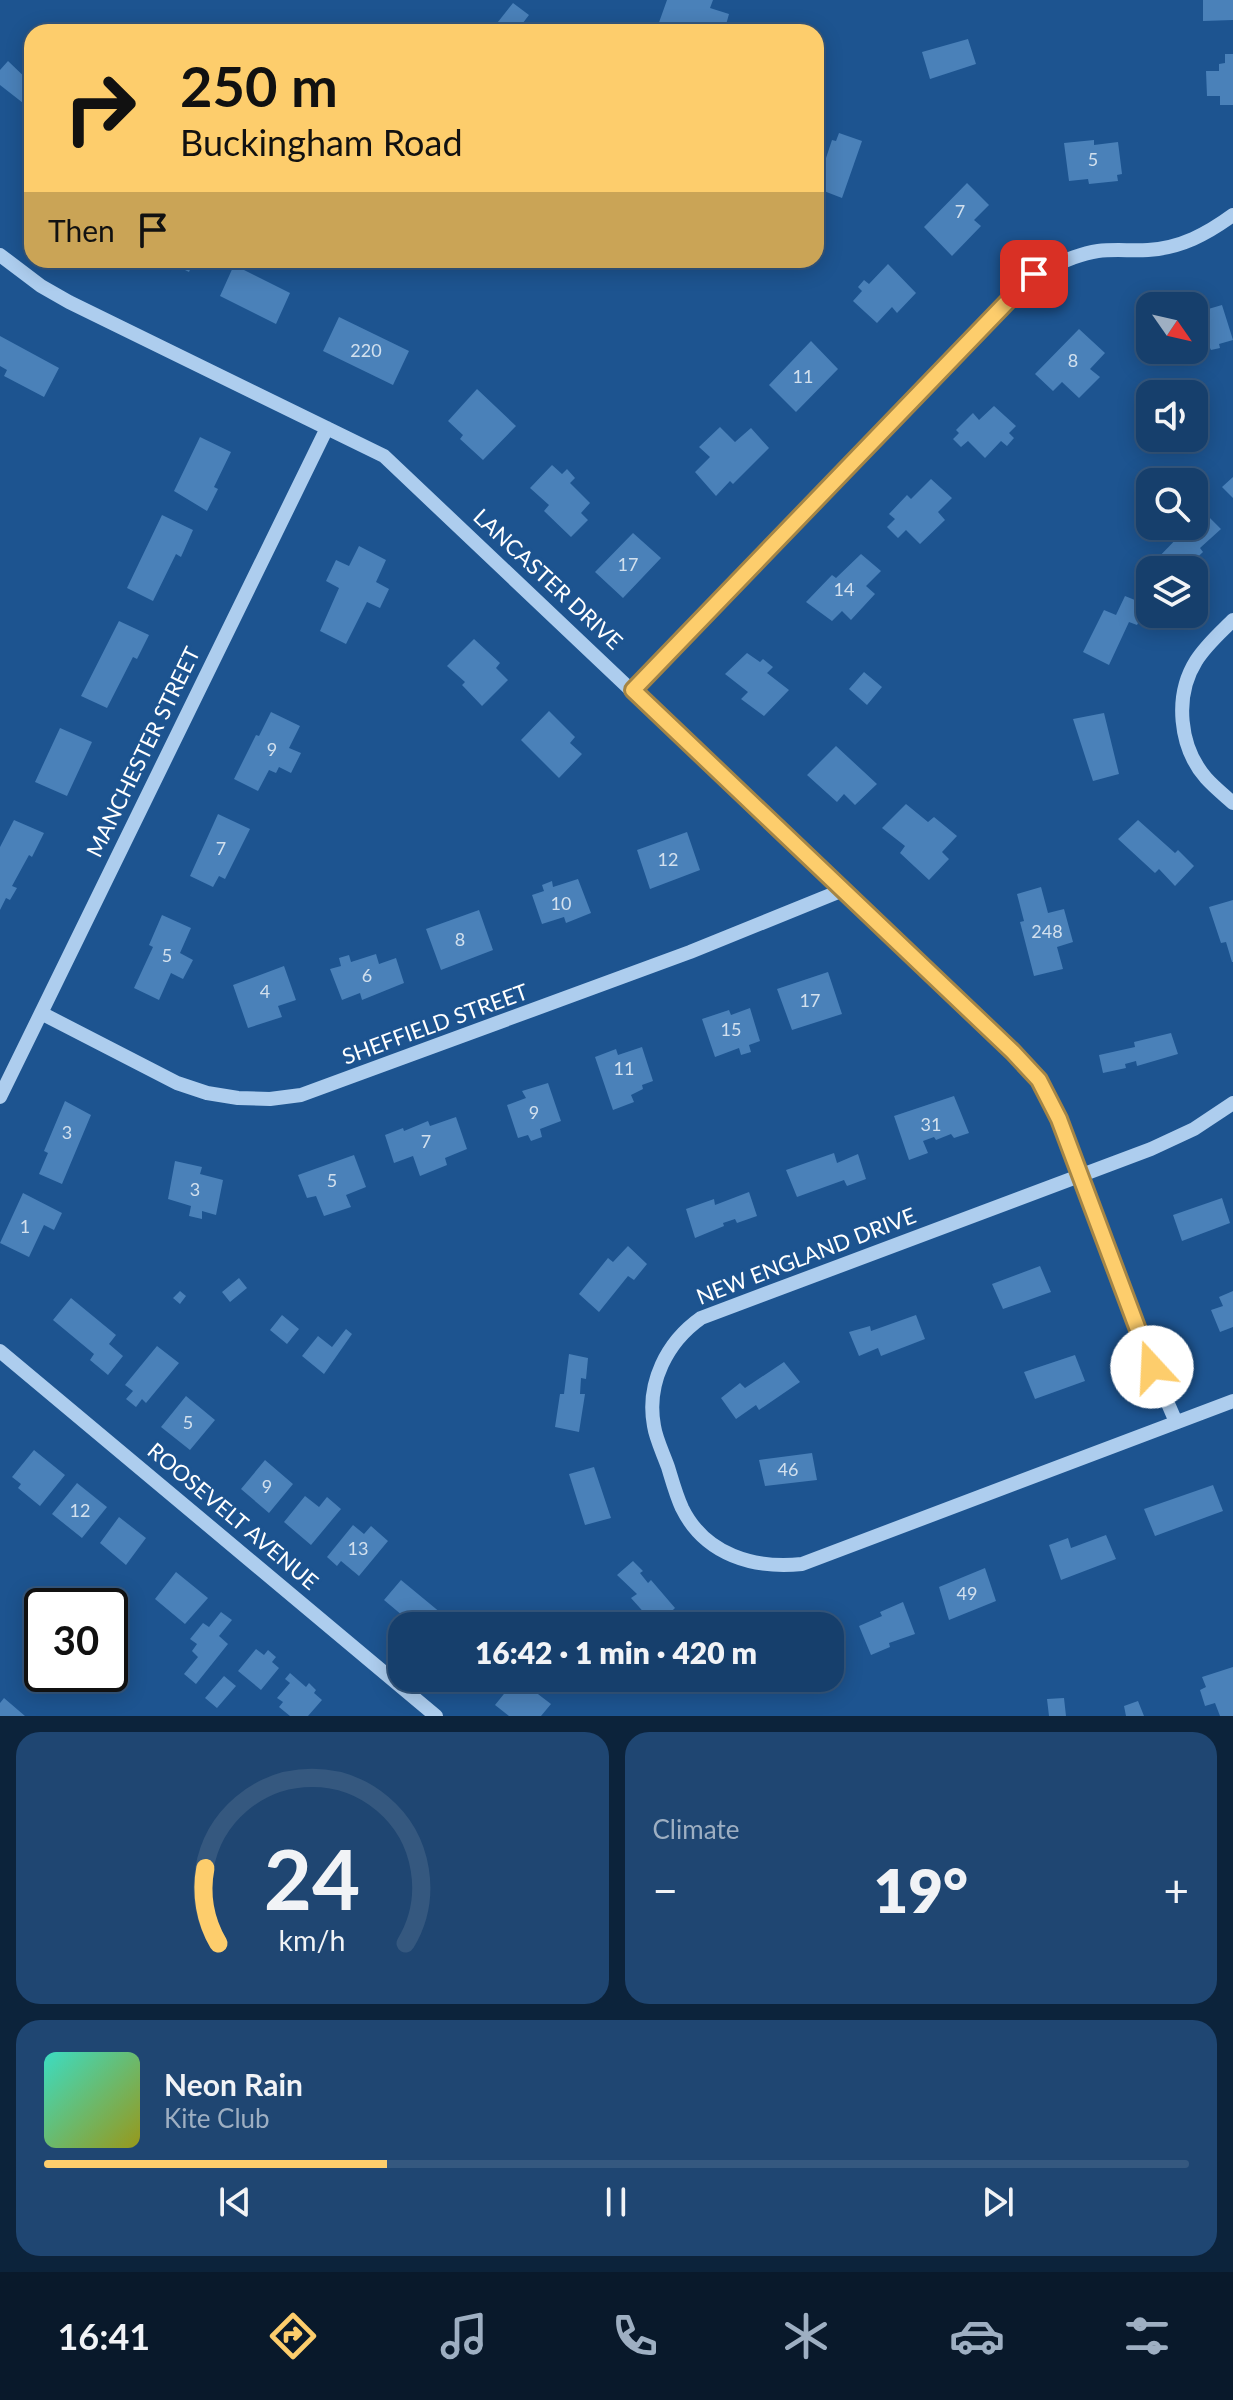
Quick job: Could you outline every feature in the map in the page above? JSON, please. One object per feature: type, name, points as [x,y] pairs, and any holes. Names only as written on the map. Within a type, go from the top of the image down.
[{"type":"street","points":[[633,690],[1034,274],[1074,257],[1099,251],[1174,246],[1209,232],[1233,215]]},
{"type":"street","name":"LANCASTER DRIVE","points":[[0,255],[41,286],[69,302],[384,456],[1039,1080],[1059,1119],[1152,1367],[1176,1422]]},
{"type":"street","name":"MANCHESTER STREET","points":[[0,1097],[327,428]]},
{"type":"street","points":[[1233,620],[1196,661],[1189,675],[1182,706],[1183,727],[1197,766],[1233,803]]},
{"type":"street","name":"SHEFFIELD STREET","points":[[41,1013],[177,1083],[207,1093],[270,1099],[301,1095],[690,952],[843,890]]},
{"type":"street","name":"NEW ENGLAND DRIVE","points":[[1233,1103],[1194,1129],[1151,1149],[718,1310],[691,1325],[668,1352],[653,1396],[654,1427],[682,1506],[701,1534],[726,1553],[756,1564],[780,1566],[802,1564],[1233,1401]]},
{"type":"street","name":"ROOSEVELT AVENUE","points":[[0,1351],[436,1716]]},
{"type":"building","points":[[667,0],[713,0],[710,8],[729,14],[726,24],[658,24]]},
{"type":"building","points":[[1203,0],[1233,0],[1233,20],[1203,21]]},
{"type":"building","points":[[513,3],[529,15],[522,24],[496,24]]},
{"type":"building","points":[[968,39],[976,64],[930,79],[922,52]]},
{"type":"building","points":[[1225,54],[1233,54],[1233,105],[1220,105],[1220,96],[1207,96],[1206,71],[1219,71],[1219,64],[1225,63]]},
{"type":"building","points":[[8,61],[24,76],[24,104],[0,85],[0,70]]},
{"type":"building","points":[[839,133],[862,141],[842,198],[824,191],[824,164],[832,140],[836,141]]},
{"type":"building","points":[[1094,140],[1094,145],[1118,142],[1122,174],[1117,175],[1118,181],[1089,184],[1088,179],[1069,181],[1064,143]]},
{"type":"building","points":[[967,183],[989,205],[974,220],[981,226],[952,256],[924,227]]},
{"type":"building","points":[[888,264],[916,293],[897,313],[892,307],[877,323],[853,301],[862,291],[858,287],[864,280],[869,284]]},
{"type":"building","points":[[233,268],[240,268],[290,293],[276,324],[220,296]]},
{"type":"building","points":[[1222,305],[1233,340],[1211,350],[1208,346],[1208,309]]},
{"type":"building","points":[[339,317],[409,351],[393,385],[323,351]]},
{"type":"building","points":[[1079,329],[1105,353],[1090,369],[1100,377],[1079,398],[1062,382],[1053,391],[1035,374]]},
{"type":"building","points":[[0,336],[59,368],[44,397],[4,376],[7,370],[0,366]]},
{"type":"building","points":[[811,341],[838,369],[796,412],[769,385]]},
{"type":"building","points":[[477,389],[516,426],[483,460],[460,439],[463,435],[448,421]]},
{"type":"building","points":[[994,406],[1016,426],[1009,433],[1014,438],[1007,446],[1001,441],[985,458],[968,441],[961,447],[953,439],[959,433],[956,430],[973,413],[979,420]]},
{"type":"building","points":[[720,427],[735,442],[751,428],[769,448],[733,484],[730,481],[716,496],[695,472],[710,457],[699,447]]},
{"type":"building","points":[[200,437],[231,452],[214,487],[218,489],[207,511],[174,491]]},
{"type":"building","points":[[552,465],[562,474],[567,469],[575,478],[570,483],[590,503],[581,513],[588,520],[571,537],[544,511],[549,505],[530,488]]},
{"type":"building","points":[[1233,477],[1233,498],[1222,487]]},
{"type":"building","points":[[931,479],[952,498],[938,512],[945,520],[920,544],[906,530],[898,538],[887,527],[895,519],[889,514],[907,495],[911,499]]},
{"type":"building","points":[[162,515],[193,530],[181,557],[176,554],[153,601],[127,588]]},
{"type":"building","points":[[1208,518],[1221,529],[1200,548],[1203,552],[1199,556],[1160,556],[1175,540],[1208,540]]},
{"type":"building","points":[[633,533],[661,558],[623,598],[595,572]]},
{"type":"building","points":[[359,546],[386,560],[376,582],[389,589],[380,608],[367,602],[346,644],[320,631],[339,588],[326,581],[336,560],[349,566]]},
{"type":"building","points":[[861,554],[881,571],[866,586],[875,594],[851,620],[842,611],[832,621],[806,602],[832,575],[836,578]]},
{"type":"building","points":[[1125,596],[1136,600],[1136,625],[1129,622],[1109,665],[1083,652],[1104,610],[1116,615]]},
{"type":"building","points":[[119,621],[149,635],[137,659],[133,657],[107,708],[81,696]]},
{"type":"building","points":[[474,639],[500,663],[496,668],[508,680],[482,706],[462,685],[465,682],[447,666]]},
{"type":"building","points":[[747,653],[773,667],[767,673],[789,690],[764,716],[741,699],[748,692],[725,674]]},
{"type":"building","points":[[864,672],[882,687],[867,705],[849,689]]},
{"type":"building","points":[[549,711],[575,737],[570,743],[582,754],[559,778],[521,740]]},
{"type":"building","points":[[271,712],[300,726],[289,748],[301,753],[291,773],[279,767],[276,773],[269,770],[258,791],[234,779]]},
{"type":"building","points":[[1104,713],[1119,774],[1093,781],[1073,719]]},
{"type":"building","points":[[60,728],[92,742],[67,796],[35,782]]},
{"type":"building","points":[[836,746],[877,784],[855,805],[844,794],[837,802],[807,775]]},
{"type":"building","points":[[906,804],[928,822],[934,817],[957,836],[942,852],[949,859],[929,880],[900,853],[905,846],[882,828]]},
{"type":"building","points":[[218,814],[250,829],[225,879],[219,876],[213,887],[190,876]]},
{"type":"building","points":[[14,820],[44,833],[12,886],[17,888],[10,900],[6,898],[0,910],[0,847]]},
{"type":"building","points":[[1138,820],[1194,866],[1175,886],[1159,869],[1155,873],[1118,839]]},
{"type":"building","points":[[687,832],[700,870],[650,889],[637,850]]},
{"type":"building","points":[[578,879],[591,913],[566,923],[564,917],[542,924],[532,895],[544,891],[542,885],[552,881],[553,887]]},
{"type":"building","points":[[1041,887],[1048,913],[1064,909],[1073,942],[1057,947],[1063,969],[1034,976],[1020,922],[1024,921],[1017,894]]},
{"type":"building","points":[[1233,900],[1232,962],[1226,942],[1221,943],[1209,907]]},
{"type":"building","points":[[479,910],[493,950],[441,970],[426,929]]},
{"type":"building","points":[[162,915],[191,928],[180,953],[193,960],[183,979],[171,973],[159,1000],[134,988],[153,947],[149,945]]},
{"type":"building","points":[[376,954],[379,964],[396,958],[404,983],[362,1000],[360,993],[342,1000],[330,969],[341,966],[339,958],[349,955],[351,962]]},
{"type":"building","points":[[284,966],[296,1000],[278,1006],[282,1017],[248,1028],[233,985]]},
{"type":"building","points":[[828,972],[842,1014],[792,1030],[777,989]]},
{"type":"building","points":[[750,1008],[760,1041],[749,1045],[751,1052],[741,1055],[739,1048],[715,1057],[702,1019],[729,1010],[731,1015]]},
{"type":"building","points":[[1171,1033],[1178,1054],[1137,1066],[1136,1061],[1125,1064],[1126,1068],[1103,1073],[1099,1055],[1135,1047],[1134,1042]]},
{"type":"building","points":[[642,1047],[653,1081],[642,1085],[643,1089],[631,1095],[634,1102],[613,1110],[595,1057],[616,1049],[618,1055]]},
{"type":"building","points":[[548,1083],[561,1121],[540,1129],[542,1137],[531,1141],[528,1135],[518,1138],[507,1105],[526,1098],[522,1091]]},
{"type":"building","points":[[954,1096],[969,1133],[923,1141],[928,1153],[909,1160],[894,1116]]},
{"type":"building","points":[[65,1101],[91,1115],[62,1184],[39,1174],[48,1153],[44,1151]]},
{"type":"building","points":[[456,1117],[467,1149],[445,1158],[447,1165],[420,1176],[413,1156],[394,1163],[385,1135],[428,1121],[430,1126]]},
{"type":"building","points":[[834,1153],[837,1163],[858,1154],[866,1179],[847,1186],[844,1180],[797,1197],[786,1170]]},
{"type":"building","points":[[354,1155],[366,1187],[346,1195],[351,1207],[324,1216],[316,1196],[307,1198],[298,1175]]},
{"type":"building","points":[[175,1161],[202,1167],[200,1174],[223,1180],[216,1215],[202,1211],[202,1219],[189,1216],[191,1206],[168,1199]]},
{"type":"building","points":[[749,1192],[757,1216],[737,1223],[735,1219],[723,1223],[724,1226],[695,1238],[686,1209],[714,1199],[715,1205]]},
{"type":"building","points":[[23,1193],[62,1213],[54,1230],[44,1225],[29,1257],[0,1243]]},
{"type":"building","points":[[1222,1198],[1230,1223],[1182,1241],[1173,1215]]},
{"type":"building","points":[[628,1246],[647,1264],[634,1280],[628,1276],[599,1312],[579,1294],[608,1258],[613,1262]]},
{"type":"building","points":[[1040,1266],[1051,1292],[1003,1309],[992,1284]]},
{"type":"building","points":[[239,1278],[247,1288],[230,1302],[222,1292]]},
{"type":"building","points":[[180,1291],[186,1296],[180,1304],[173,1298]]},
{"type":"building","points":[[1233,1291],[1233,1327],[1220,1332],[1211,1310],[1223,1306],[1219,1297]]},
{"type":"building","points":[[71,1298],[116,1335],[109,1344],[123,1356],[108,1375],[90,1360],[94,1354],[53,1320]]},
{"type":"building","points":[[282,1315],[299,1329],[287,1344],[270,1330]]},
{"type":"building","points":[[916,1315],[925,1339],[881,1356],[878,1348],[859,1356],[849,1332],[870,1326],[871,1331]]},
{"type":"building","points":[[346,1329],[352,1334],[324,1374],[302,1356],[318,1336],[332,1347]]},
{"type":"building","points":[[157,1346],[179,1363],[146,1403],[142,1399],[136,1407],[126,1399],[133,1391],[125,1385]]},
{"type":"building","points":[[569,1354],[588,1358],[586,1379],[581,1378],[580,1394],[585,1394],[579,1432],[555,1427],[560,1394],[564,1394]]},
{"type":"building","points":[[1075,1355],[1085,1381],[1035,1399],[1024,1372]]},
{"type":"building","points":[[784,1362],[800,1382],[759,1410],[756,1405],[736,1419],[721,1398],[740,1383],[745,1388]]},
{"type":"building","points":[[186,1396],[215,1420],[190,1450],[161,1427]]},
{"type":"building","points":[[34,1450],[65,1475],[40,1506],[18,1488],[21,1484],[12,1477]]},
{"type":"building","points":[[812,1453],[817,1480],[765,1486],[759,1460]]},
{"type":"building","points":[[265,1460],[293,1484],[269,1513],[241,1489]]},
{"type":"building","points":[[594,1467],[611,1518],[585,1525],[569,1474]]},
{"type":"building","points":[[77,1483],[107,1507],[82,1538],[52,1514]]},
{"type":"building","points":[[1213,1485],[1223,1511],[1155,1536],[1144,1509]]},
{"type":"building","points":[[305,1496],[319,1507],[327,1497],[341,1509],[311,1545],[284,1522]]},
{"type":"building","points":[[119,1517],[146,1538],[126,1565],[100,1543]]},
{"type":"building","points":[[353,1525],[364,1534],[371,1526],[388,1541],[359,1576],[341,1561],[337,1566],[327,1557]]},
{"type":"building","points":[[1106,1535],[1116,1559],[1061,1580],[1049,1545],[1068,1538],[1071,1548]]},
{"type":"building","points":[[633,1561],[643,1571],[640,1573],[648,1583],[651,1580],[675,1608],[671,1612],[644,1612],[631,1598],[637,1594],[617,1575]]},
{"type":"building","points":[[985,1568],[996,1601],[949,1620],[939,1587]]},
{"type":"building","points":[[176,1572],[208,1598],[185,1624],[155,1599]]},
{"type":"building","points":[[401,1580],[440,1612],[398,1612],[384,1600]]},
{"type":"building","points":[[903,1602],[915,1634],[889,1643],[890,1647],[871,1655],[859,1626]]},
{"type":"building","points":[[221,1612],[232,1620],[219,1636],[228,1644],[196,1684],[184,1674],[198,1657],[192,1651],[197,1644],[190,1639],[203,1623],[209,1627]]},
{"type":"building","points":[[256,1649],[264,1655],[268,1650],[276,1657],[272,1662],[279,1668],[261,1690],[238,1671]]},
{"type":"building","points":[[1233,1667],[1233,1716],[1220,1716],[1215,1703],[1205,1706],[1200,1690],[1206,1687],[1202,1677]]},
{"type":"building","points":[[290,1673],[306,1687],[309,1683],[322,1700],[308,1716],[290,1716],[279,1707],[283,1702],[277,1698],[290,1683],[285,1679]]},
{"type":"building","points":[[224,1676],[236,1686],[217,1708],[205,1698]]},
{"type":"building","points":[[506,1692],[535,1692],[551,1704],[541,1716],[509,1716],[495,1705]]},
{"type":"building","points":[[4,1698],[25,1716],[0,1716],[0,1703]]},
{"type":"building","points":[[1064,1698],[1066,1716],[1049,1716],[1047,1699]]},
{"type":"building","points":[[1138,1701],[1144,1716],[1126,1716],[1124,1706]]},
{"type":"route","points":[[1034,274],[633,690],[1039,1080],[1059,1119],[1152,1367]]}]
